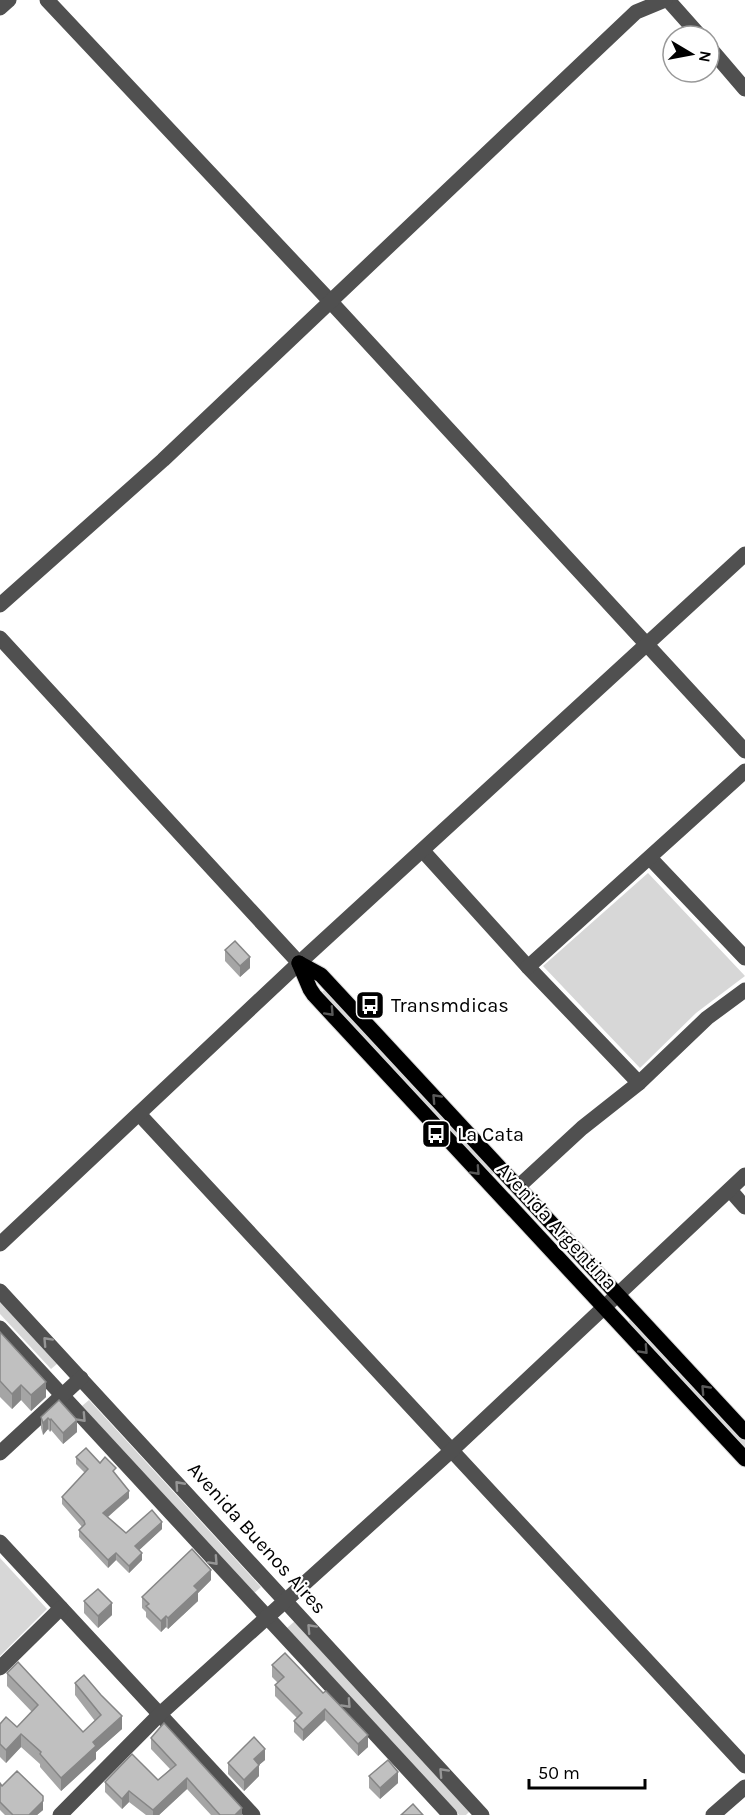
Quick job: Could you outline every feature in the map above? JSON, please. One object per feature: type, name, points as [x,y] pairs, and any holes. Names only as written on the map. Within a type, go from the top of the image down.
[{"type":"main road","name":"Avenida Argentina","points":[[299,963],[321,975],[745,1432]]},
{"type":"main road","name":"Avenida Argentina","points":[[299,963],[314,995],[745,1459]]},
{"type":"street","points":[[0,8],[9,0]]},
{"type":"street","points":[[47,0],[330,301],[745,751]]},
{"type":"street","points":[[0,605],[163,460],[636,12],[667,0],[689,24]]},
{"type":"street","points":[[721,61],[745,88]]},
{"type":"street","points":[[0,1244],[299,963],[745,554]]},
{"type":"street","points":[[0,638],[299,963]]},
{"type":"street","points":[[528,967],[745,771]]},
{"type":"street","points":[[423,851],[528,967],[639,1083]]},
{"type":"street","points":[[650,858],[745,958]]},
{"type":"street","points":[[518,1187],[582,1128],[639,1083],[707,1018],[745,990]]},
{"type":"street","points":[[139,1114],[745,1766]]},
{"type":"street","points":[[60,1815],[160,1713],[451,1451],[745,1175]]},
{"type":"street","points":[[730,1190],[745,1207]]},
{"type":"street","name":"Avenida Buenos Aires","points":[[0,1291],[482,1815]]},
{"type":"street","points":[[0,1328],[450,1815]]},
{"type":"street","points":[[0,1453],[81,1377]]},
{"type":"street","points":[[0,1542],[253,1815]]},
{"type":"street","points":[[0,1668],[61,1608]]},
{"type":"street","points":[[713,1815],[745,1787]]},
{"type":"shaded area","points":[[648,873],[745,976],[696,1013],[640,1068],[543,966]]},
{"type":"shaded area","points":[[326,989],[495,1172],[490,1176],[321,993]]},
{"type":"shaded area","points":[[0,1300],[58,1363],[51,1369],[0,1314]]},
{"type":"shaded area","points":[[632,1318],[745,1440],[745,1449],[628,1322]]},
{"type":"shaded area","points":[[89,1400],[261,1587],[253,1594],[82,1406]]},
{"type":"shaded area","points":[[0,1558],[47,1609],[0,1656]]},
{"type":"shaded area","points":[[295,1621],[470,1811],[466,1815],[459,1815],[287,1628]]},
{"type":"building","points":[[235,941],[250,957],[240,966],[225,950]]},
{"type":"building","points":[[0,1332],[46,1382],[31,1395],[21,1385],[12,1394],[0,1381]]},
{"type":"building","points":[[59,1400],[77,1420],[63,1433],[51,1419],[48,1418],[43,1423],[41,1417]]},
{"type":"building","points":[[86,1448],[100,1463],[105,1457],[116,1468],[113,1471],[129,1491],[103,1513],[126,1533],[152,1510],[162,1522],[135,1546],[142,1553],[129,1566],[116,1553],[108,1560],[79,1530],[85,1524],[84,1521],[62,1497],[88,1469],[76,1457]]},
{"type":"building","points":[[192,1549],[211,1570],[194,1586],[198,1590],[168,1618],[166,1616],[161,1621],[146,1606],[149,1604],[142,1597]]},
{"type":"building","points":[[98,1589],[112,1603],[98,1616],[84,1601]]},
{"type":"building","points":[[285,1653],[368,1735],[358,1744],[325,1709],[303,1730],[294,1721],[302,1713],[275,1685],[284,1677],[272,1665]]},
{"type":"building","points":[[18,1662],[83,1732],[101,1715],[75,1683],[84,1675],[122,1716],[93,1742],[96,1746],[61,1778],[40,1754],[41,1752],[21,1734],[6,1750],[0,1744],[0,1724],[6,1717],[17,1727],[38,1705],[7,1673]]},
{"type":"building","points":[[164,1723],[242,1808],[235,1815],[220,1815],[187,1778],[153,1810],[129,1791],[122,1799],[105,1782],[132,1754],[158,1780],[176,1765],[151,1738]]},
{"type":"building","points":[[254,1737],[265,1749],[254,1759],[259,1765],[244,1780],[228,1763]]},
{"type":"building","points":[[388,1760],[398,1772],[380,1788],[369,1776]]},
{"type":"building","points":[[17,1771],[43,1796],[43,1801],[29,1815],[13,1815],[0,1802],[0,1783],[2,1786]]},
{"type":"building","points":[[413,1804],[423,1815],[401,1815]]},
{"type":"place","name":"Transmdicas","points":[[370,1005]]},
{"type":"place","name":"La Cata","points":[[436,1134]]}]
